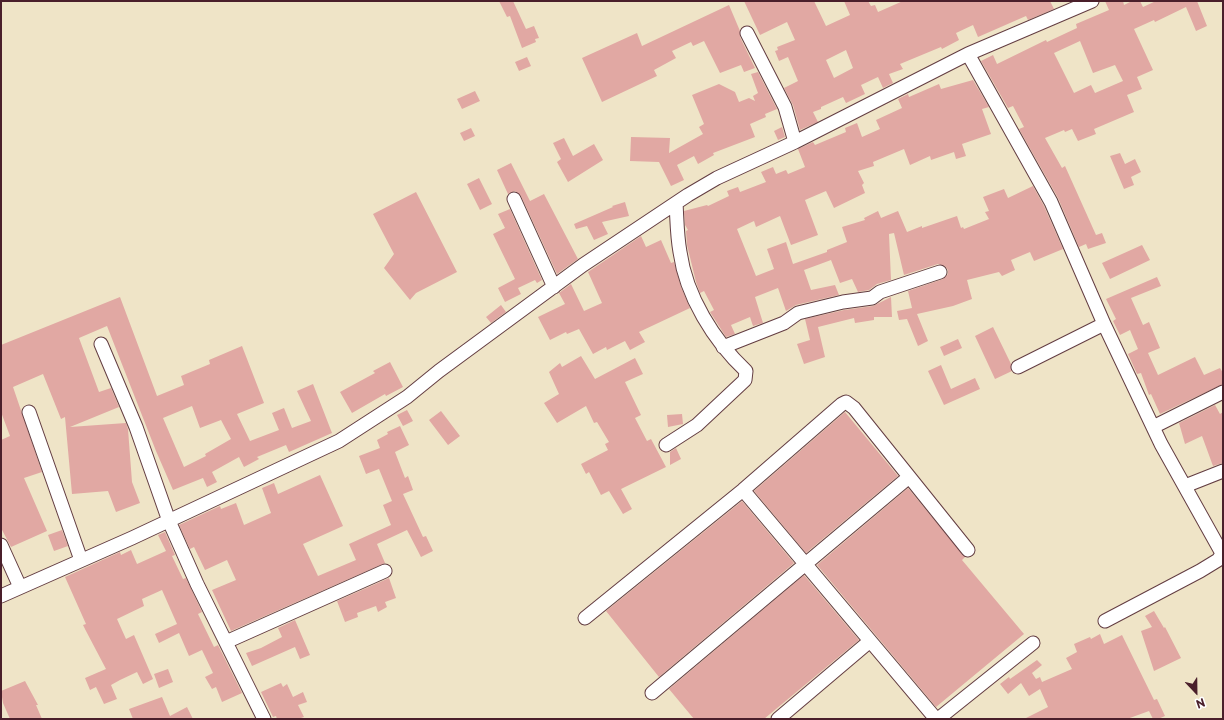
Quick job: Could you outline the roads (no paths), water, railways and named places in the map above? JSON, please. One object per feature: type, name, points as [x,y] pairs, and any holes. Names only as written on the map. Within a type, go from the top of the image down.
[{"type":"street","points":[[1,596],[169,521],[339,441],[407,397],[610,246],[717,178],[796,142],[968,54],[1092,1]]},
{"type":"street","points":[[746,34],[785,107],[796,142]]},
{"type":"street","points":[[968,54],[1050,202],[1104,324],[1153,426],[1222,554],[1218,560],[1200,571],[1105,621]]},
{"type":"street","points":[[514,199],[554,287]]},
{"type":"street","points":[[666,445],[697,425],[745,380],[746,371],[723,347],[692,294],[680,252],[676,203]]},
{"type":"street","points":[[723,347],[777,326],[798,313],[843,302],[872,298],[880,292],[940,272]]},
{"type":"street","points":[[1018,367],[1104,324]]},
{"type":"street","points":[[101,344],[136,427],[169,521],[264,719]]},
{"type":"street","points":[[1153,426],[1223,392]]},
{"type":"street","points":[[585,618],[743,490],[846,402],[854,408],[968,550]]},
{"type":"street","points":[[28,412],[80,560]]},
{"type":"street","points":[[1185,486],[1223,471]]},
{"type":"street","points":[[652,693],[909,477]]},
{"type":"street","points":[[743,490],[807,564],[870,642],[937,719],[1033,643]]},
{"type":"street","points":[[1,545],[20,587]]},
{"type":"street","points":[[226,642],[385,571]]},
{"type":"street","points":[[778,719],[870,642]]}]
